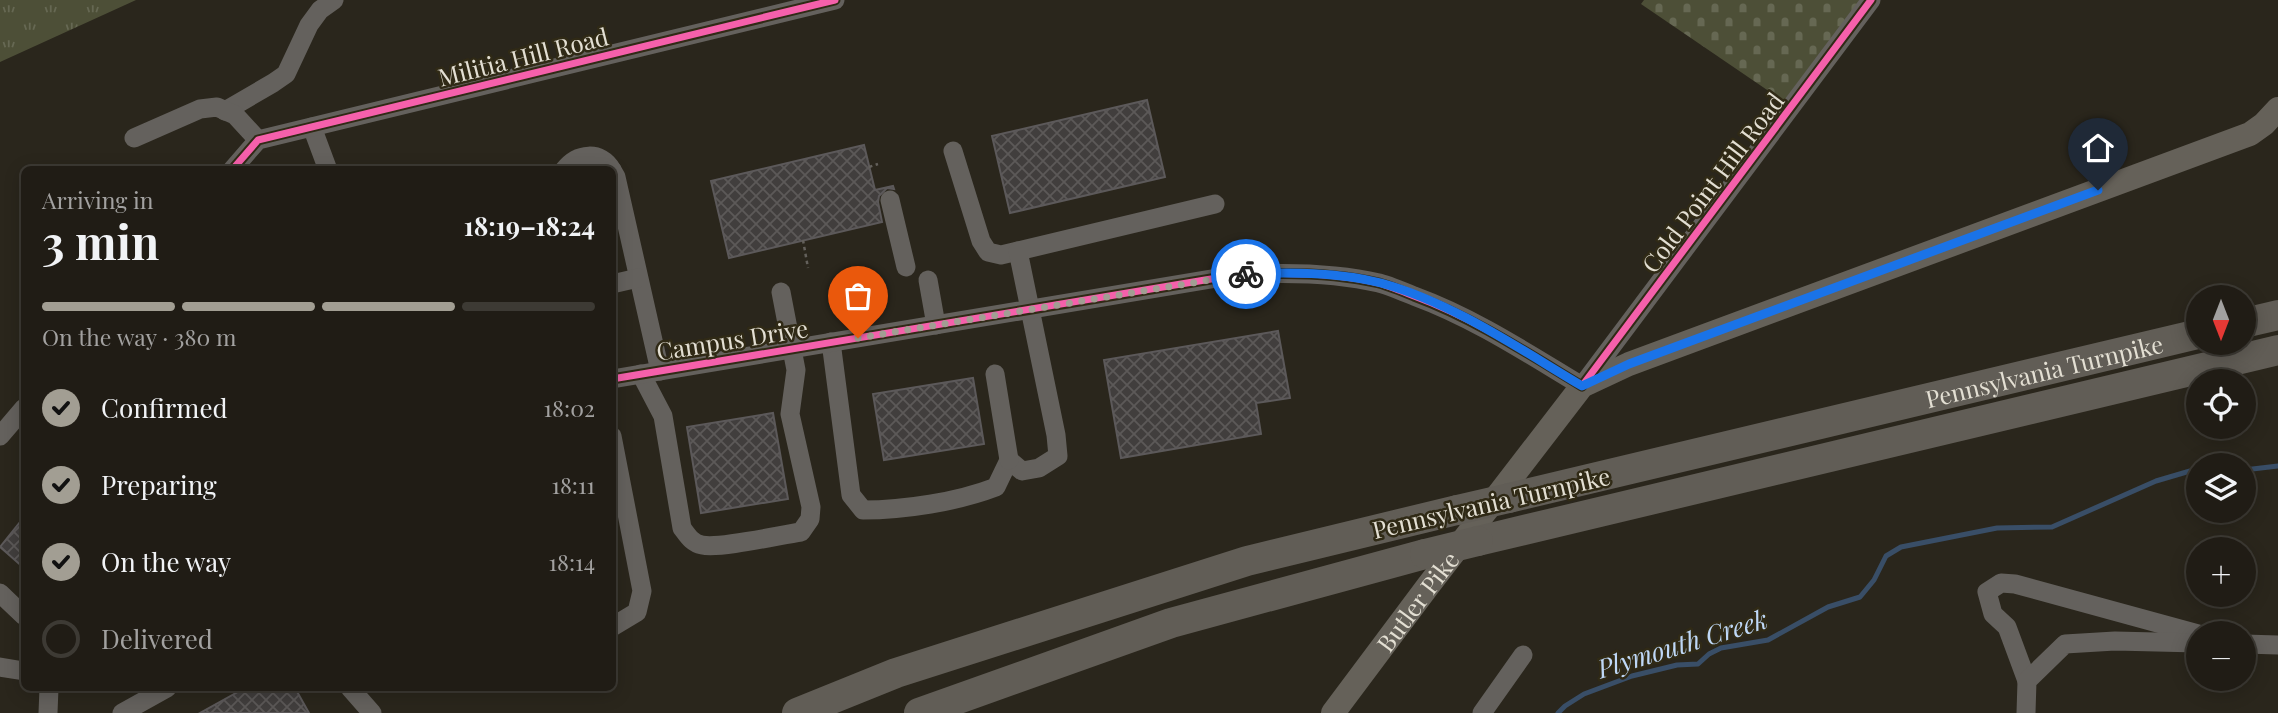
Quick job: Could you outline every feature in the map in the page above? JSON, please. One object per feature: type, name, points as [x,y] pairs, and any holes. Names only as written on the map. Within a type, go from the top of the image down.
[{"type":"highway","points":[[2256,320],[2278,315]]},
{"type":"highway","name":"Pennsylvania Turnpike","points":[[797,713],[896,673],[1247,561],[2186,337]]},
{"type":"highway","name":"Pennsylvania Turnpike","points":[[919,713],[1171,623],[1425,554],[2270,353]]},
{"type":"main road","name":"Butler Pike","points":[[1333,713],[1427,586],[1582,386],[1629,364],[2250,134],[2278,109]]},
{"type":"street","points":[[225,111],[286,74],[309,24],[320,10],[334,0]]},
{"type":"street","name":"Militia Hill Road","points":[[258,140],[835,0]]},
{"type":"street","name":"Cold Point Hill Road","points":[[1582,386],[1871,0]]},
{"type":"street","points":[[134,138],[200,109],[217,107],[235,115],[258,140],[235,166]]},
{"type":"street","points":[[312,127],[327,166]]},
{"type":"street","points":[[953,151],[981,242],[988,252],[1001,256],[1215,204]]},
{"type":"street","points":[[568,166],[575,159],[592,155],[607,161],[610,166]]},
{"type":"street","points":[[616,177],[638,278],[651,372],[663,416],[682,528],[690,540],[702,545],[719,545],[801,532],[810,519],[811,507],[790,414],[796,370],[781,292]]},
{"type":"street","points":[[890,200],[906,267]]},
{"type":"street","points":[[1009,460],[1022,471],[1039,468],[1058,456],[1018,251]]},
{"type":"street","name":"Campus Drive","points":[[616,378],[1236,275],[1277,273],[1321,274],[1380,283],[1445,308],[1582,386]]},
{"type":"street","points":[[616,283],[638,278]]},
{"type":"street","points":[[928,280],[936,325]]},
{"type":"street","points":[[831,342],[851,495],[863,510],[881,510],[973,496],[996,487],[1009,460],[995,374]]},
{"type":"street","points":[[0,436],[21,412]]},
{"type":"street","points":[[616,457],[642,591],[637,612],[616,625]]},
{"type":"street","points":[[2026,713],[2027,681],[2007,626],[1993,614],[1987,592],[2001,583],[2015,584],[2186,631]]},
{"type":"street","points":[[0,593],[21,613]]},
{"type":"street","points":[[2027,681],[2065,644],[2115,641],[2186,643]]},
{"type":"street","points":[[2256,644],[2278,645]]},
{"type":"street","points":[[1482,713],[1523,655]]},
{"type":"street","points":[[0,667],[21,670]]},
{"type":"street","points":[[48,713],[50,691]]},
{"type":"street","points":[[122,713],[162,691]]},
{"type":"street","points":[[353,691],[372,713]]},
{"type":"path","points":[[869,166],[878,164]]},
{"type":"path","points":[[803,240],[808,268]]},
{"type":"green space","points":[[0,0],[136,0],[0,62]]},
{"type":"green space","points":[[1644,0],[1872,0],[1792,107],[1641,4]]},
{"type":"building","points":[[1147,100],[1165,177],[1010,213],[992,136]]},
{"type":"building","points":[[864,145],[875,190],[893,186],[894,189],[887,188],[879,196],[882,222],[729,258],[711,181]]},
{"type":"building","points":[[1278,331],[1290,398],[1256,403],[1261,434],[1121,458],[1104,360]]},
{"type":"building","points":[[973,378],[984,444],[884,460],[873,394]]},
{"type":"building","points":[[773,413],[788,499],[701,513],[687,427]]},
{"type":"building","points":[[21,521],[21,565],[0,547]]},
{"type":"building","points":[[240,691],[297,691],[309,713],[200,713]]},
{"type":"waterway","name":"Plymouth Creek","points":[[2256,469],[2278,466]]},
{"type":"waterway","name":"Plymouth Creek","points":[[1558,713],[1584,694],[1632,676],[1677,665],[1698,664],[1721,648],[1768,640],[1828,607],[1860,597],[1874,580],[1886,556],[1901,547],[1997,528],[2052,527],[2156,481],[2186,472]]},
{"type":"cycle path","points":[[235,166],[258,140],[835,0]]},
{"type":"cycle path","points":[[616,378],[1235,275],[1289,273],[1343,277],[1396,289],[1479,325],[1582,386],[1871,0]]},
{"type":"way so far","points":[[858,338],[1246,274]]},
{"type":"route","points":[[1246,274],[1321,274],[1380,283],[1445,308],[1582,386],[1629,364],[2098,190]]}]
